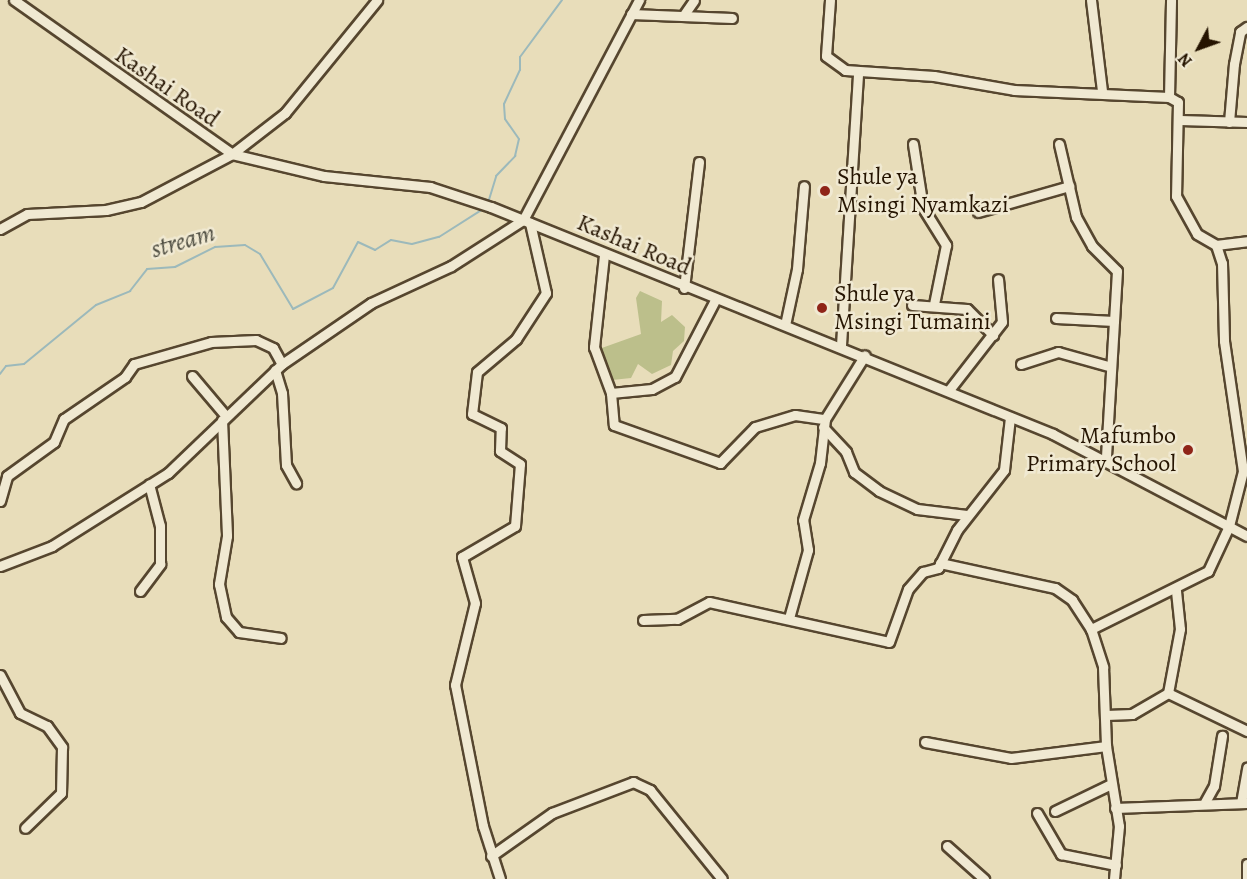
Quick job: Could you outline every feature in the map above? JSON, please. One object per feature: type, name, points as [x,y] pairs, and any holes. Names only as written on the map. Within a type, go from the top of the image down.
[{"type":"street","name":"Kashai Road","points":[[15,0],[232,154],[324,176],[429,187],[487,206],[684,288],[841,345],[1106,458],[1247,536]]},
{"type":"street","points":[[0,229],[27,214],[106,210],[141,202],[232,154],[285,113],[377,0]]},
{"type":"street","points":[[0,566],[52,546],[149,484],[279,367],[371,303],[451,266],[526,221],[639,0]]},
{"type":"street","points":[[683,16],[694,0]]},
{"type":"street","points":[[830,0],[828,61],[858,72],[934,76],[1014,90],[1102,91],[1169,97],[1178,102],[1180,120],[1176,196],[1197,234],[1216,245],[1247,241]]},
{"type":"street","points":[[1091,0],[1102,91]]},
{"type":"street","points":[[1169,97],[1171,0]]},
{"type":"street","points":[[631,14],[732,18]]},
{"type":"street","points":[[1229,122],[1234,64],[1240,32],[1247,27]]},
{"type":"street","points":[[841,345],[858,72]]},
{"type":"street","points":[[1180,120],[1247,122]]},
{"type":"street","points":[[913,144],[923,208],[946,245],[933,304]]},
{"type":"street","points":[[1059,144],[1085,236],[1117,271],[1108,366],[1106,458]]},
{"type":"street","points":[[684,288],[699,162]]},
{"type":"street","points":[[785,325],[797,269],[804,186]]},
{"type":"street","points":[[978,212],[1069,186]]},
{"type":"street","points":[[498,878],[491,856],[455,692],[475,603],[462,556],[515,526],[520,464],[500,451],[501,428],[472,414],[477,372],[516,339],[546,293],[526,221]]},
{"type":"street","points":[[1091,629],[1176,590],[1208,571],[1229,526],[1243,462],[1224,341],[1222,263],[1216,245]]},
{"type":"street","points":[[604,255],[594,347],[611,393],[614,425],[720,463],[755,427],[795,415],[824,423],[846,452],[854,472],[879,491],[917,509],[967,515]]},
{"type":"street","points":[[949,390],[993,335],[1003,318],[998,279]]},
{"type":"street","points":[[611,393],[652,389],[675,377],[715,300]]},
{"type":"street","points":[[912,305],[933,304],[968,309],[993,335]]},
{"type":"street","points":[[1056,318],[1114,321]]},
{"type":"street","points":[[0,501],[7,477],[54,442],[64,419],[125,377],[134,363],[211,342],[256,340],[273,348],[279,367],[282,393],[286,465],[296,483]]},
{"type":"street","points":[[1021,364],[1064,352],[1108,366]]},
{"type":"street","points":[[789,618],[808,550],[803,520],[820,463],[824,423],[865,355]]},
{"type":"street","points":[[192,376],[224,417],[227,536],[219,584],[226,617],[239,632],[281,638]]},
{"type":"street","points":[[643,620],[677,619],[708,602],[789,618],[886,644],[908,589],[940,563],[967,515],[1004,470],[1010,417]]},
{"type":"street","points":[[140,591],[160,564],[160,526],[149,484]]},
{"type":"street","points":[[940,563],[1055,588],[1072,600],[1091,629],[1103,667],[1106,746],[1115,808],[1116,865],[1114,879]]},
{"type":"street","points":[[1106,715],[1132,714],[1168,693],[1180,629],[1176,590]]},
{"type":"street","points":[[0,675],[4,697],[20,713],[47,726],[62,747],[61,793],[25,828]]},
{"type":"street","points":[[1168,693],[1247,731]]},
{"type":"street","points":[[1205,802],[1214,786],[1222,736]]},
{"type":"street","points":[[925,742],[1011,758],[1106,746]]},
{"type":"street","points":[[1115,808],[1205,802],[1244,803],[1247,768]]},
{"type":"street","points":[[491,856],[561,808],[633,782],[650,790],[722,879]]},
{"type":"street","points":[[1055,811],[1111,783]]},
{"type":"street","points":[[1037,813],[1061,855],[1116,865]]},
{"type":"street","points":[[947,846],[984,879]]},
{"type":"street","points":[[1247,864],[1247,879]]},
{"type":"green space","points":[[640,291],[662,301],[661,322],[672,315],[685,327],[684,341],[673,351],[671,365],[652,374],[638,364],[631,378],[612,380],[599,349],[641,334],[636,298]]},
{"type":"waterway","name":"stream","points":[[488,203],[496,176],[515,156],[519,139],[505,119],[504,104],[520,70],[520,57],[562,0]]},
{"type":"waterway","name":"stream","points":[[0,374],[6,366],[24,364],[96,305],[130,291],[147,269],[175,267],[215,247],[245,245],[260,254],[293,309],[333,288],[358,242],[375,250],[391,240],[412,244],[439,237],[483,209]]},
{"type":"place","name":"Shule ya Msingi Nyamkazi","points":[[825,191]]},
{"type":"place","name":"Shule ya Msingi Tumaini","points":[[822,308]]},
{"type":"place","name":"Mafumbo Primary School","points":[[1188,450]]}]
